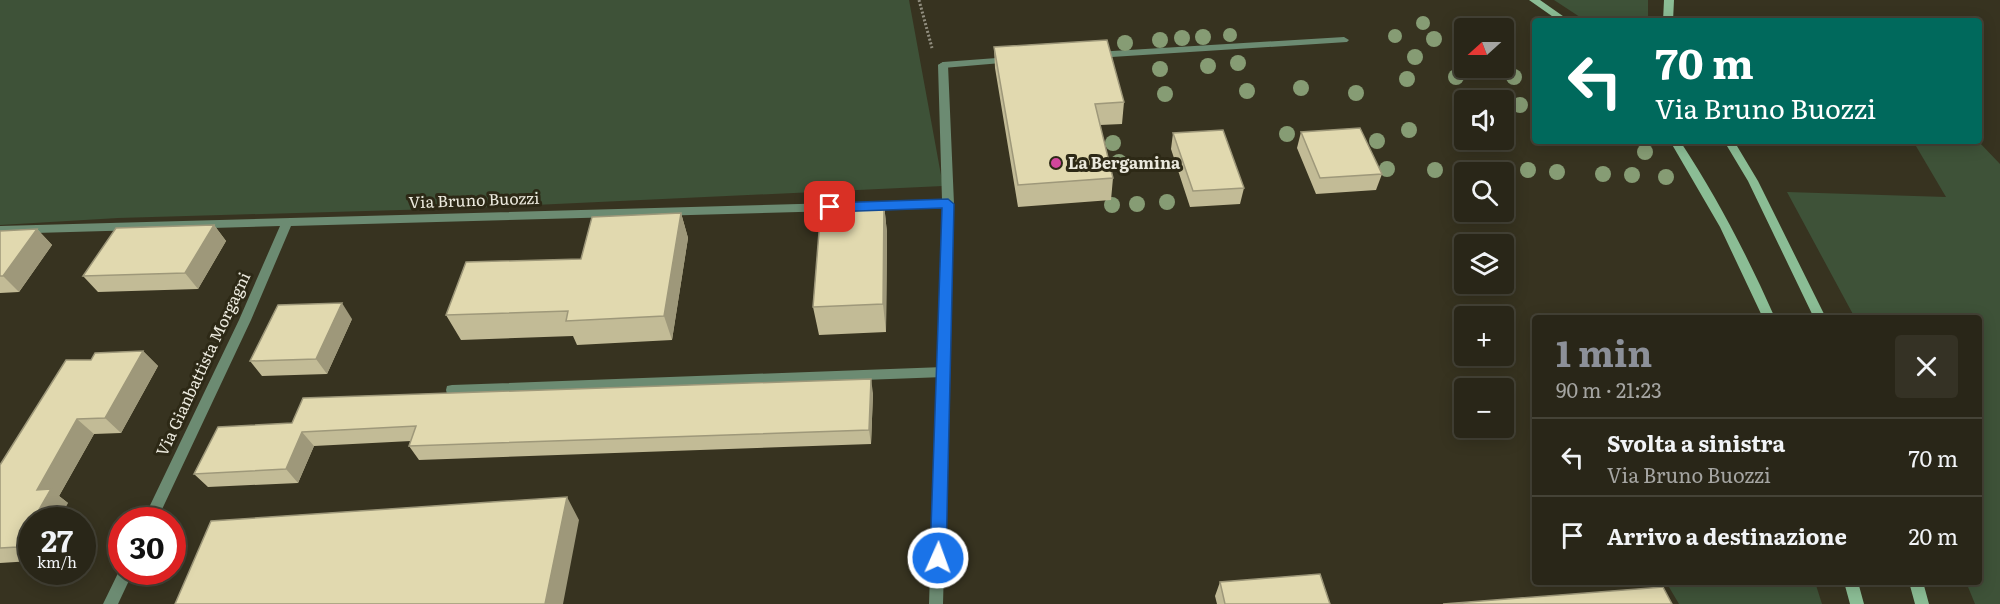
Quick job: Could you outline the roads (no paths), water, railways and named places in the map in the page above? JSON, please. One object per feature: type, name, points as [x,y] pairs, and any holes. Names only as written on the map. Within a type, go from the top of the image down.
[{"type":"main road","points":[[1534,0],[1560,18]]},
{"type":"main road","points":[[1668,18],[1669,0]]},
{"type":"main road","points":[[1677,144],[1705,186],[1743,257],[1768,315]]},
{"type":"main road","points":[[1731,144],[1753,181],[1819,315]]},
{"type":"main road","points":[[1852,585],[1857,604]]},
{"type":"main road","points":[[1917,585],[1922,604]]},
{"type":"street","points":[[1084,56],[1344,40]]},
{"type":"street","points":[[936,604],[948,204],[943,64],[1025,59]]},
{"type":"street","name":"Via Bruno Buozzi","points":[[0,230],[948,204]]},
{"type":"street","name":"Via Gianbattista Morgagni","points":[[156,507],[245,320],[287,222]]},
{"type":"street","points":[[452,390],[944,372]]},
{"type":"street","points":[[110,604],[120,585]]},
{"type":"place","name":"La Bergamina","points":[[1056,163]]}]
